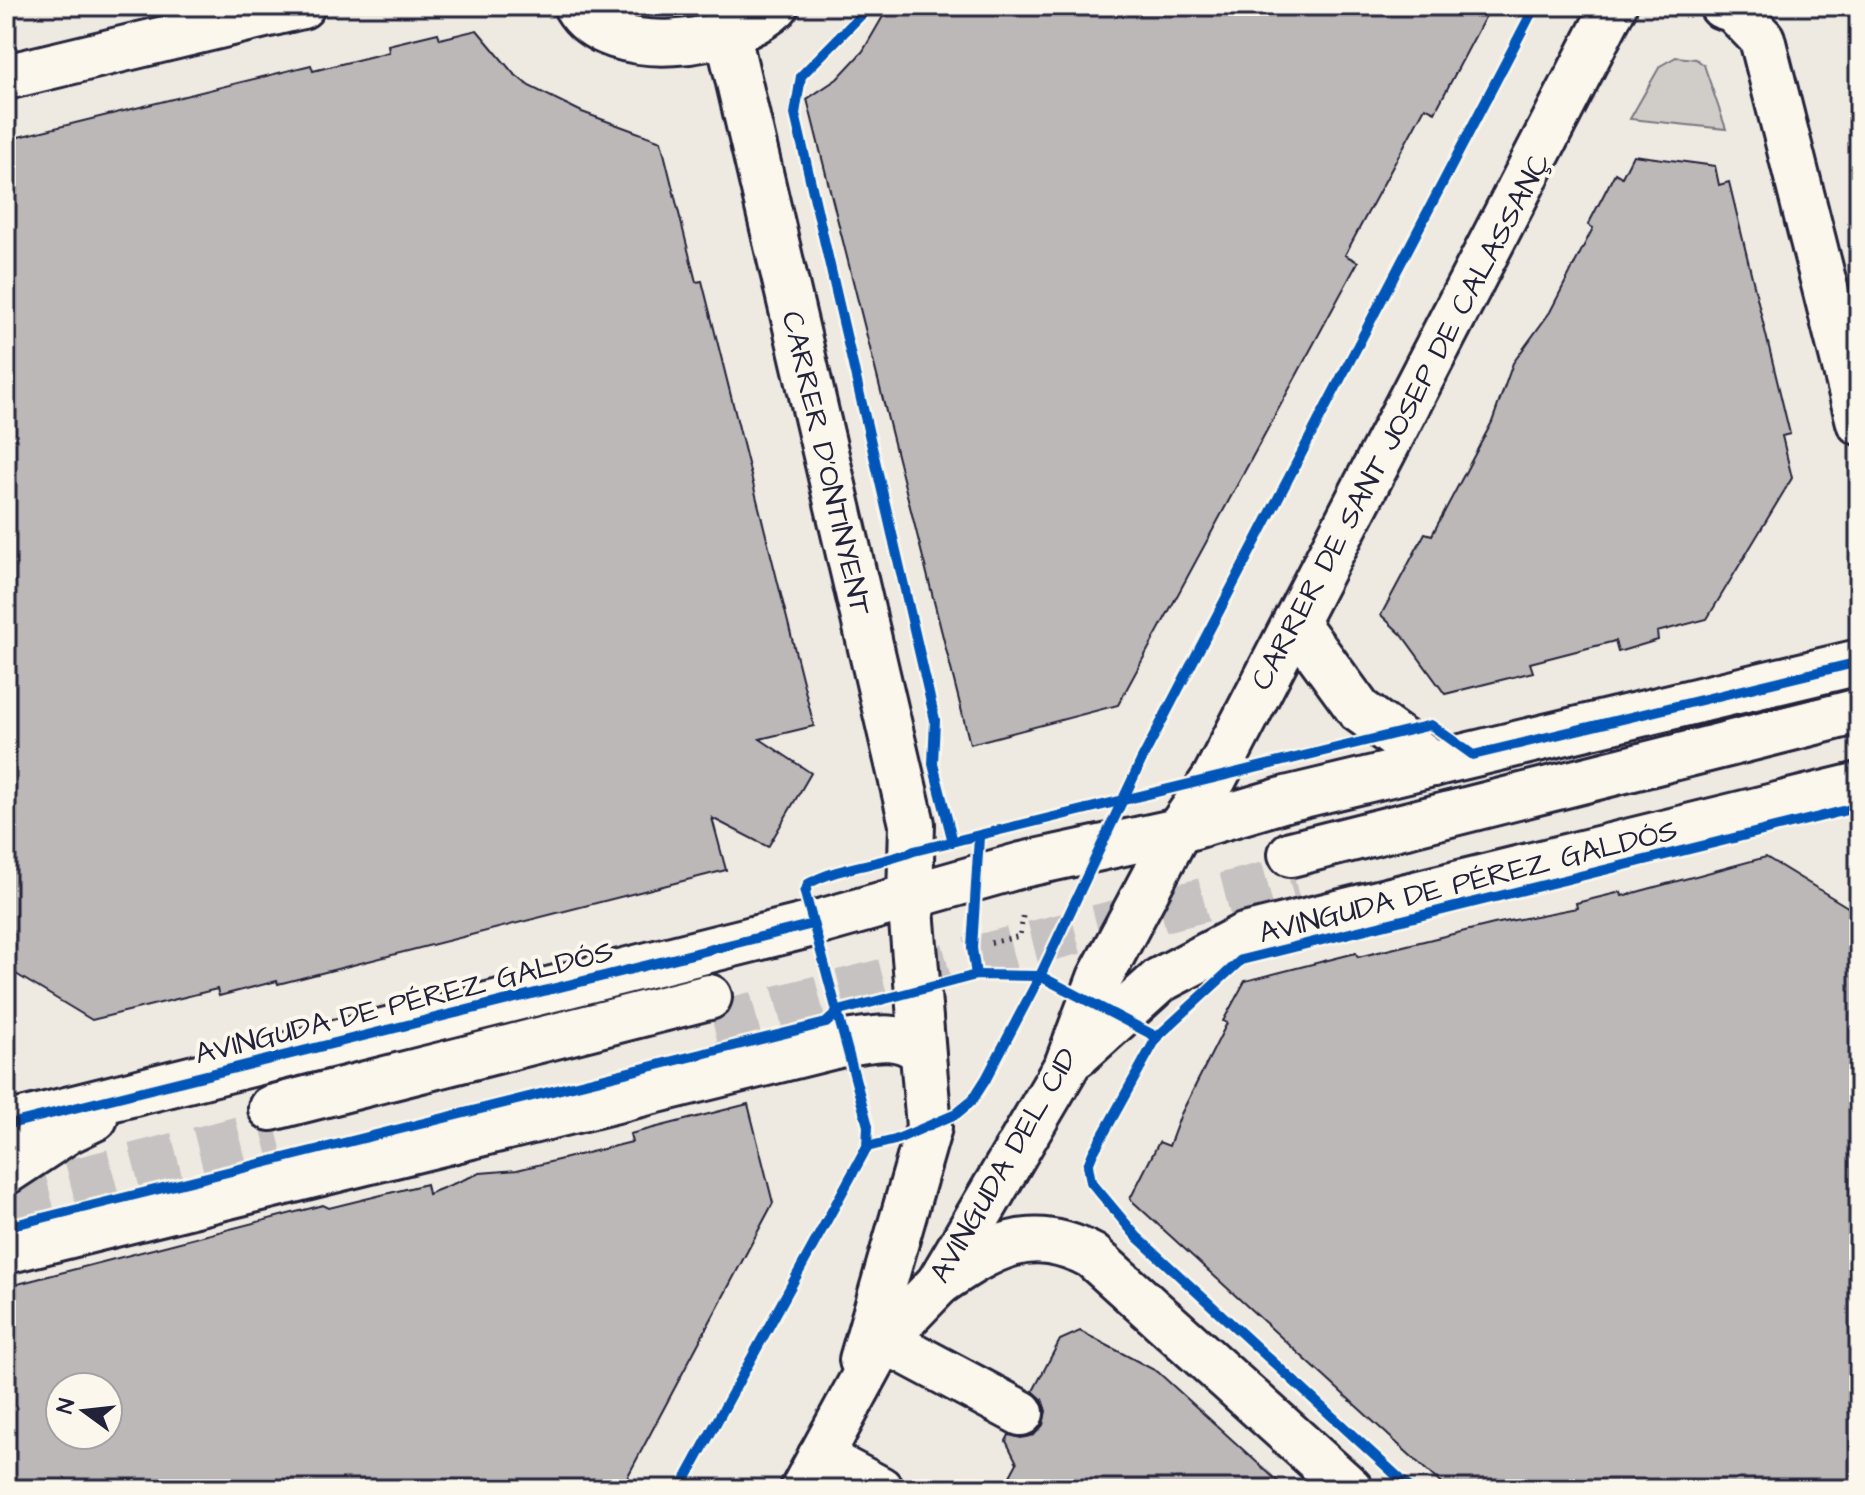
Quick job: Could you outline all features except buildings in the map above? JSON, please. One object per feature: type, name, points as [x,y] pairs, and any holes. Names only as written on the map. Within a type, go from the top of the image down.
[{"type":"main road","points":[[6,77],[302,6]]},
{"type":"main road","points":[[576,6],[611,35],[665,45],[727,31],[765,17],[776,6]]},
{"type":"main road","name":"CARRER DE SANT JOSEP DE CALASSANÇ","points":[[1178,831],[1214,779],[1606,24],[1639,6]]},
{"type":"main road","points":[[1722,6],[1734,10],[1762,39],[1859,422]]},
{"type":"main road","name":"CARRER D'ONTINYENT","points":[[727,31],[912,824],[910,897]]},
{"type":"main road","points":[[1295,622],[1359,710],[1434,764]]},
{"type":"main road","name":"AVINGUDA DE PÉREZ GALDÓS","points":[[6,1125],[151,1091],[910,897],[1022,865],[1178,831],[1286,799],[1859,662]]},
{"type":"main road","name":"AVINGUDA DE PÉREZ GALDÓS","points":[[1859,711],[1292,865],[1859,736]]},
{"type":"main road","name":"AVINGUDA DE PÉREZ GALDÓS","points":[[1067,1065],[1160,980],[1244,936],[1859,785]]},
{"type":"main road","name":"AVINGUDA DEL CID","points":[[811,1473],[884,1340],[939,1283],[1067,1065],[1100,978],[1178,831]]},
{"type":"main road","name":"AVINGUDA DEL CID","points":[[850,1401],[929,1127],[920,1050],[910,897]]},
{"type":"main road","points":[[274,1118],[711,1011]]},
{"type":"main road","points":[[6,1251],[847,1043],[887,1037],[910,1042],[920,1050]]},
{"type":"main road","name":"AVINGUDA DE PÉREZ GALDÓS","points":[[6,1172],[68,1131],[151,1091]]},
{"type":"main road","points":[[939,1283],[980,1255],[1012,1243],[1044,1239],[1067,1242],[1092,1256],[1350,1489]]},
{"type":"main road","points":[[884,1340],[1021,1413]]},
{"type":"main road","points":[[811,1473],[880,1489]]},
{"type":"path","points":[[991,943],[1020,936]]},
{"type":"shaded area","points":[[1676,57],[1696,59],[1704,65],[1726,129],[1630,119],[1660,66]]},
{"type":"tunnel","points":[[713,1024],[1294,877]]},
{"type":"tunnel","points":[[6,1198],[276,1129]]},
{"type":"cycle path","points":[[870,6],[801,76],[795,114],[935,720],[933,764],[953,842]]},
{"type":"cycle path","points":[[867,1147],[895,1140],[956,1114],[972,1101],[986,1079],[1040,976],[1142,759],[1535,6]]},
{"type":"cycle path","points":[[680,1489],[867,1147],[868,1126],[805,893],[808,884],[833,873],[914,851],[1431,725],[1473,755],[1859,662]]},
{"type":"cycle path","points":[[1411,1489],[1137,1237],[1091,1182],[1088,1165],[1093,1153],[1157,1037],[1241,960],[1859,807]]},
{"type":"cycle path","points":[[976,975],[972,948],[979,837]]},
{"type":"cycle path","points":[[6,1125],[813,924]]},
{"type":"cycle path","points":[[6,1227],[826,1023],[839,1011],[976,975],[1040,976],[1157,1037]]}]
